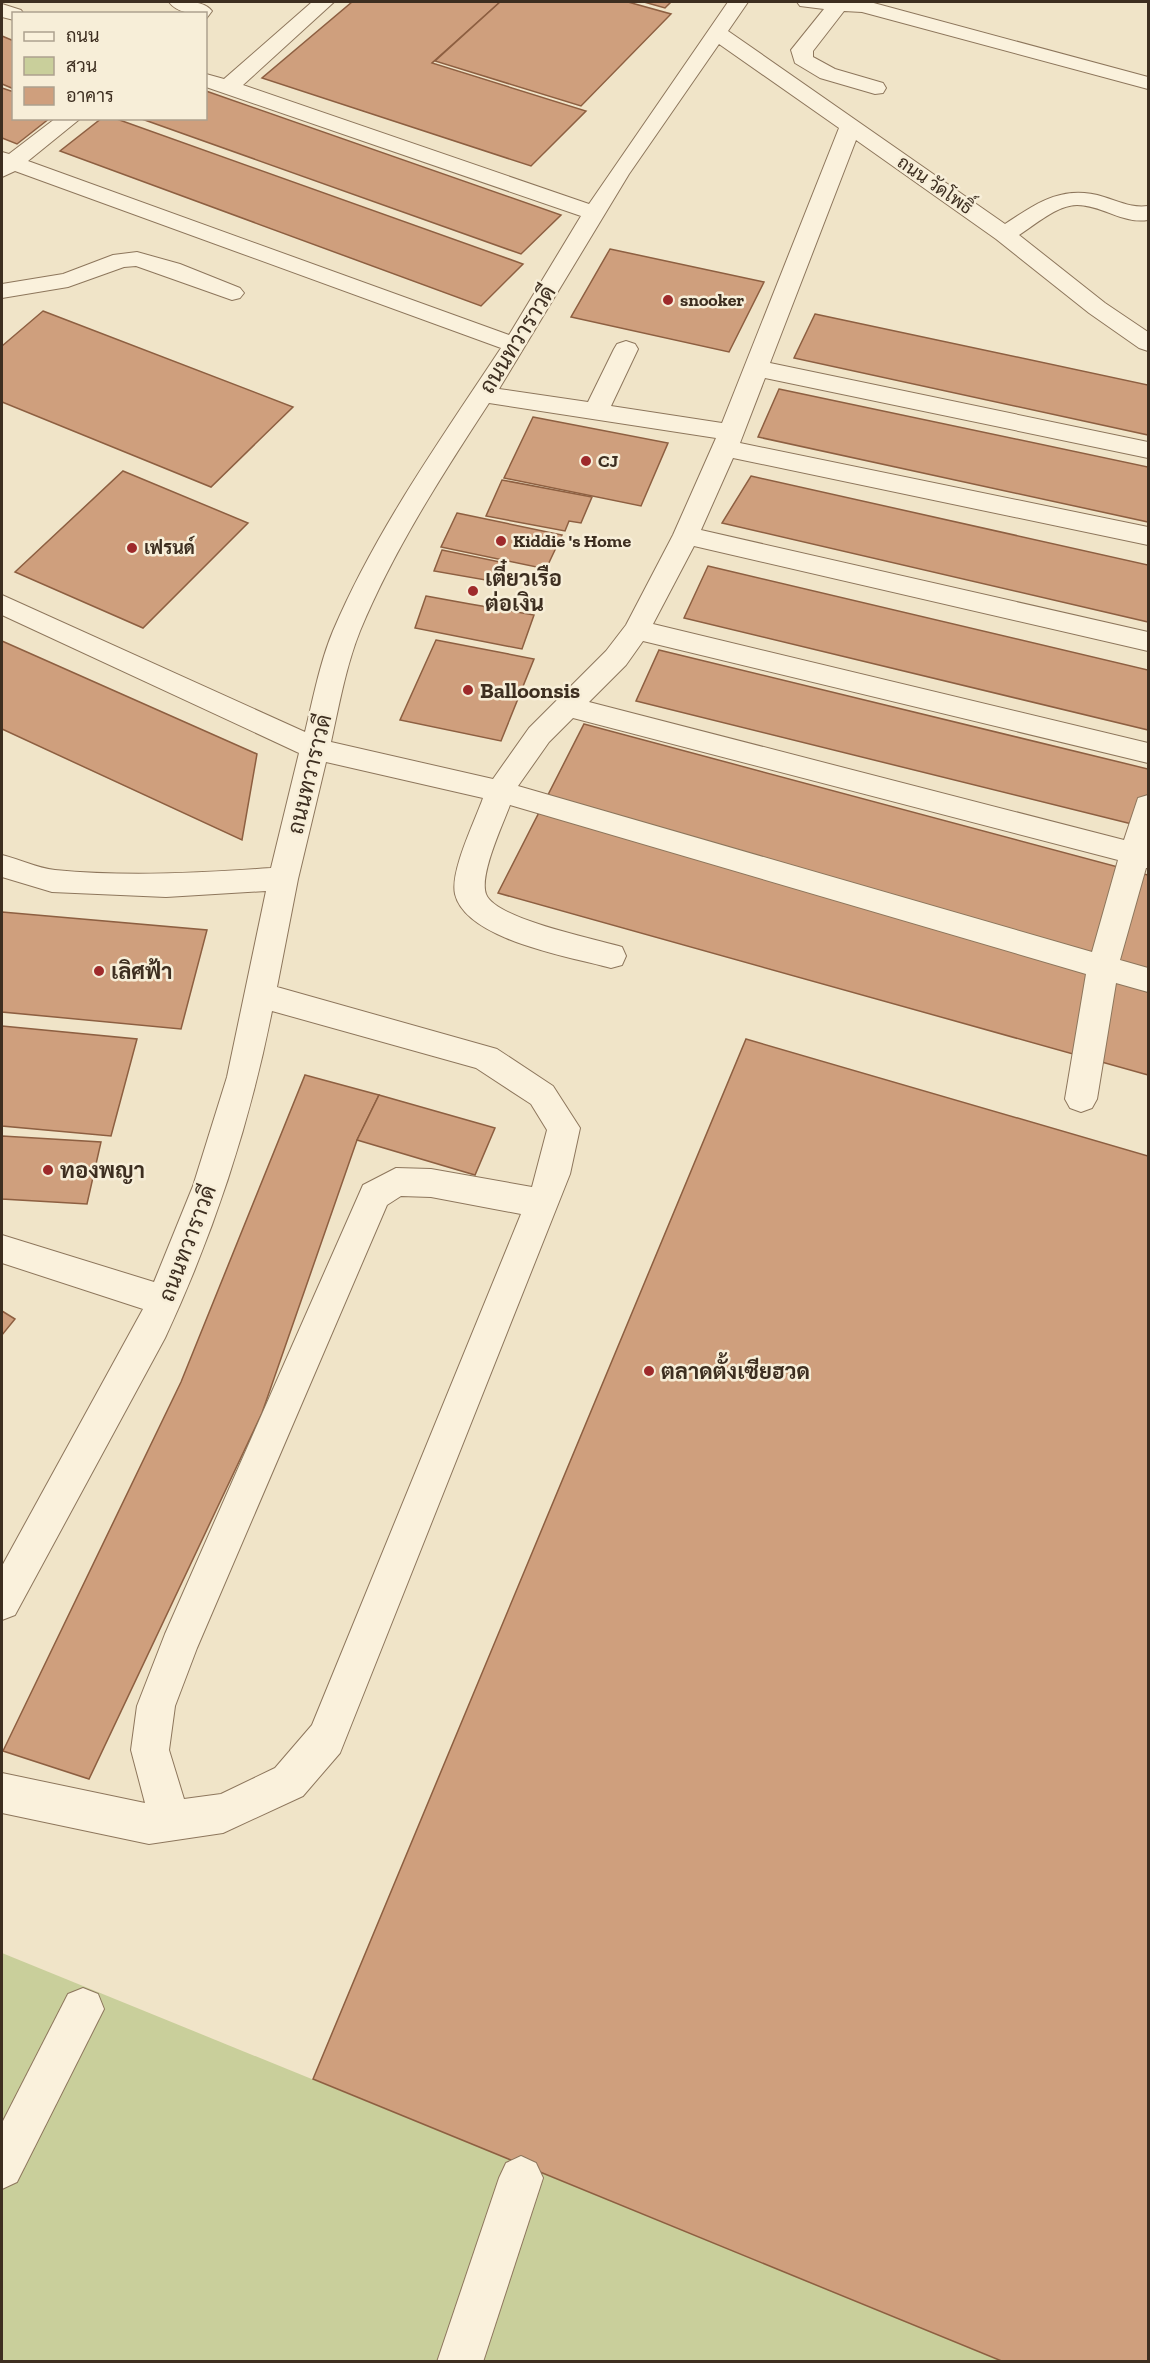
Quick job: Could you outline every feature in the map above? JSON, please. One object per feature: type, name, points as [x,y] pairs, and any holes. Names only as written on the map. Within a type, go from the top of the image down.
[{"type":"street","points":[[180,2],[207,10]]},
{"type":"street","points":[[227,88],[324,2]]},
{"type":"street","name":"ถนนทวาราวดี","points":[[2,1602],[153,1327],[210,1186],[243,1077],[283,879],[330,686],[346,632],[381,561],[442,456],[515,345],[594,213],[738,2]]},
{"type":"street","points":[[807,2],[837,6],[863,6],[880,10],[1149,83]]},
{"type":"street","points":[[837,6],[802,50],[802,59],[811,67],[825,73],[875,88]]},
{"type":"street","name":"ถนน วัดโพธิ์","points":[[718,33],[1004,234],[1097,308],[1149,343]]},
{"type":"street","points":[[207,80],[594,213]]},
{"type":"street","points":[[5,164],[67,120]]},
{"type":"street","points":[[611,956],[514,929],[481,911],[470,894],[471,873],[500,791],[538,735],[603,672],[637,630],[686,535],[728,440],[851,126]]},
{"type":"street","points":[[5,164],[515,345]]},
{"type":"street","points":[[1004,234],[1074,198],[1089,200],[1130,213],[1149,213]]},
{"type":"street","points":[[2,291],[68,280],[121,260],[137,259],[172,268],[232,293]]},
{"type":"street","points":[[596,411],[626,349]]},
{"type":"street","points":[[756,368],[1149,450]]},
{"type":"street","points":[[483,394],[596,411],[1149,536]]},
{"type":"street","points":[[686,535],[1149,642]]},
{"type":"street","points":[[2,604],[316,749],[500,791],[1149,980]]},
{"type":"street","points":[[637,630],[1149,753]]},
{"type":"street","points":[[567,706],[1142,855]]},
{"type":"street","points":[[1081,1099],[1103,967],[1142,855],[1149,806]]},
{"type":"street","points":[[2,866],[52,881],[108,884],[166,886],[283,879]]},
{"type":"street","points":[[2,1793],[149,1824],[223,1813],[289,1782],[326,1739],[554,1174],[564,1128],[542,1095],[486,1058],[260,995]]},
{"type":"street","points":[[170,1821],[150,1750],[156,1706],[178,1647],[375,1196],[396,1182],[431,1183],[541,1203]]},
{"type":"street","points":[[2,1249],[165,1300]]},
{"type":"street","points":[[2,2167],[83,2009]]},
{"type":"street","points":[[460,2361],[520,2178]]},
{"type":"green space","points":[[2,1953],[1004,2361],[2,2361]]},
{"type":"building","points":[[352,2],[500,2],[432,63],[586,111],[531,166],[262,78]]},
{"type":"building","points":[[500,2],[628,2],[671,14],[581,106],[435,61]]},
{"type":"building","points":[[644,2],[671,2],[665,8]]},
{"type":"building","points":[[2,36],[12,40],[12,88],[2,84]]},
{"type":"building","points":[[2,88],[12,91],[12,120],[47,120],[17,144],[2,138]]},
{"type":"building","points":[[207,91],[561,215],[521,254],[145,120],[207,120]]},
{"type":"building","points":[[99,120],[120,120],[523,264],[481,306],[60,151]]},
{"type":"building","name":"snooker","points":[[610,249],[764,282],[729,352],[571,317]]},
{"type":"building","points":[[43,311],[293,407],[211,487],[2,402],[2,346]]},
{"type":"building","points":[[815,314],[1148,385],[1148,435],[794,358]]},
{"type":"building","points":[[779,389],[1148,467],[1148,522],[758,437]]},
{"type":"building","name":"CJ","points":[[533,417],[668,443],[641,506],[504,478]]},
{"type":"building","name":"เฟรนด์","points":[[123,471],[248,523],[143,628],[15,572]]},
{"type":"building","points":[[751,476],[1148,565],[1148,622],[722,523]]},
{"type":"building","points":[[502,480],[592,497],[581,523],[569,521],[565,531],[486,516]]},
{"type":"building","name":"Kiddie 's Home","points":[[457,513],[562,535],[546,569],[441,547]]},
{"type":"building","points":[[442,550],[505,563],[497,582],[434,571]]},
{"type":"building","points":[[708,566],[1148,670],[1148,730],[684,618]]},
{"type":"building","points":[[426,596],[534,615],[522,649],[415,628]]},
{"type":"building","name":"Balloonsis","points":[[436,640],[534,659],[501,741],[400,720]]},
{"type":"building","points":[[2,641],[257,754],[242,840],[2,729]]},
{"type":"building","points":[[659,650],[1148,769],[1148,828],[636,701]]},
{"type":"building","points":[[584,724],[1148,875],[1148,1075],[498,893]]},
{"type":"building","name":"เลิศฟ้า","points":[[2,912],[207,930],[181,1029],[2,1012]]},
{"type":"building","points":[[2,1026],[137,1039],[111,1136],[2,1126]]},
{"type":"building","points":[[746,1039],[1148,1156],[1148,2362],[1004,2362],[313,2079]]},
{"type":"building","points":[[305,1075],[379,1095],[357,1140],[262,1413],[89,1779],[3,1751],[181,1382]]},
{"type":"building","points":[[379,1095],[495,1128],[475,1175],[357,1140]]},
{"type":"building","name":"ทองพญา","points":[[2,1136],[101,1142],[87,1204],[2,1199]]},
{"type":"building","points":[[2,1311],[15,1319],[2,1335]]},
{"type":"place","name":"snooker","points":[[668,300]]},
{"type":"place","name":"CJ","points":[[586,461]]},
{"type":"place","name":"Kiddie 's Home","points":[[501,541]]},
{"type":"place","name":"เฟรนด์","points":[[132,548]]},
{"type":"place","name":"เตี๋ยวเรือ ต่อเงิน","points":[[473,591]]},
{"type":"place","name":"Balloonsis","points":[[468,690]]},
{"type":"place","name":"เลิศฟ้า","points":[[99,971]]},
{"type":"place","name":"ทองพญา","points":[[48,1170]]},
{"type":"place","name":"ตลาดตั้งเซียฮวด","points":[[649,1371]]}]
